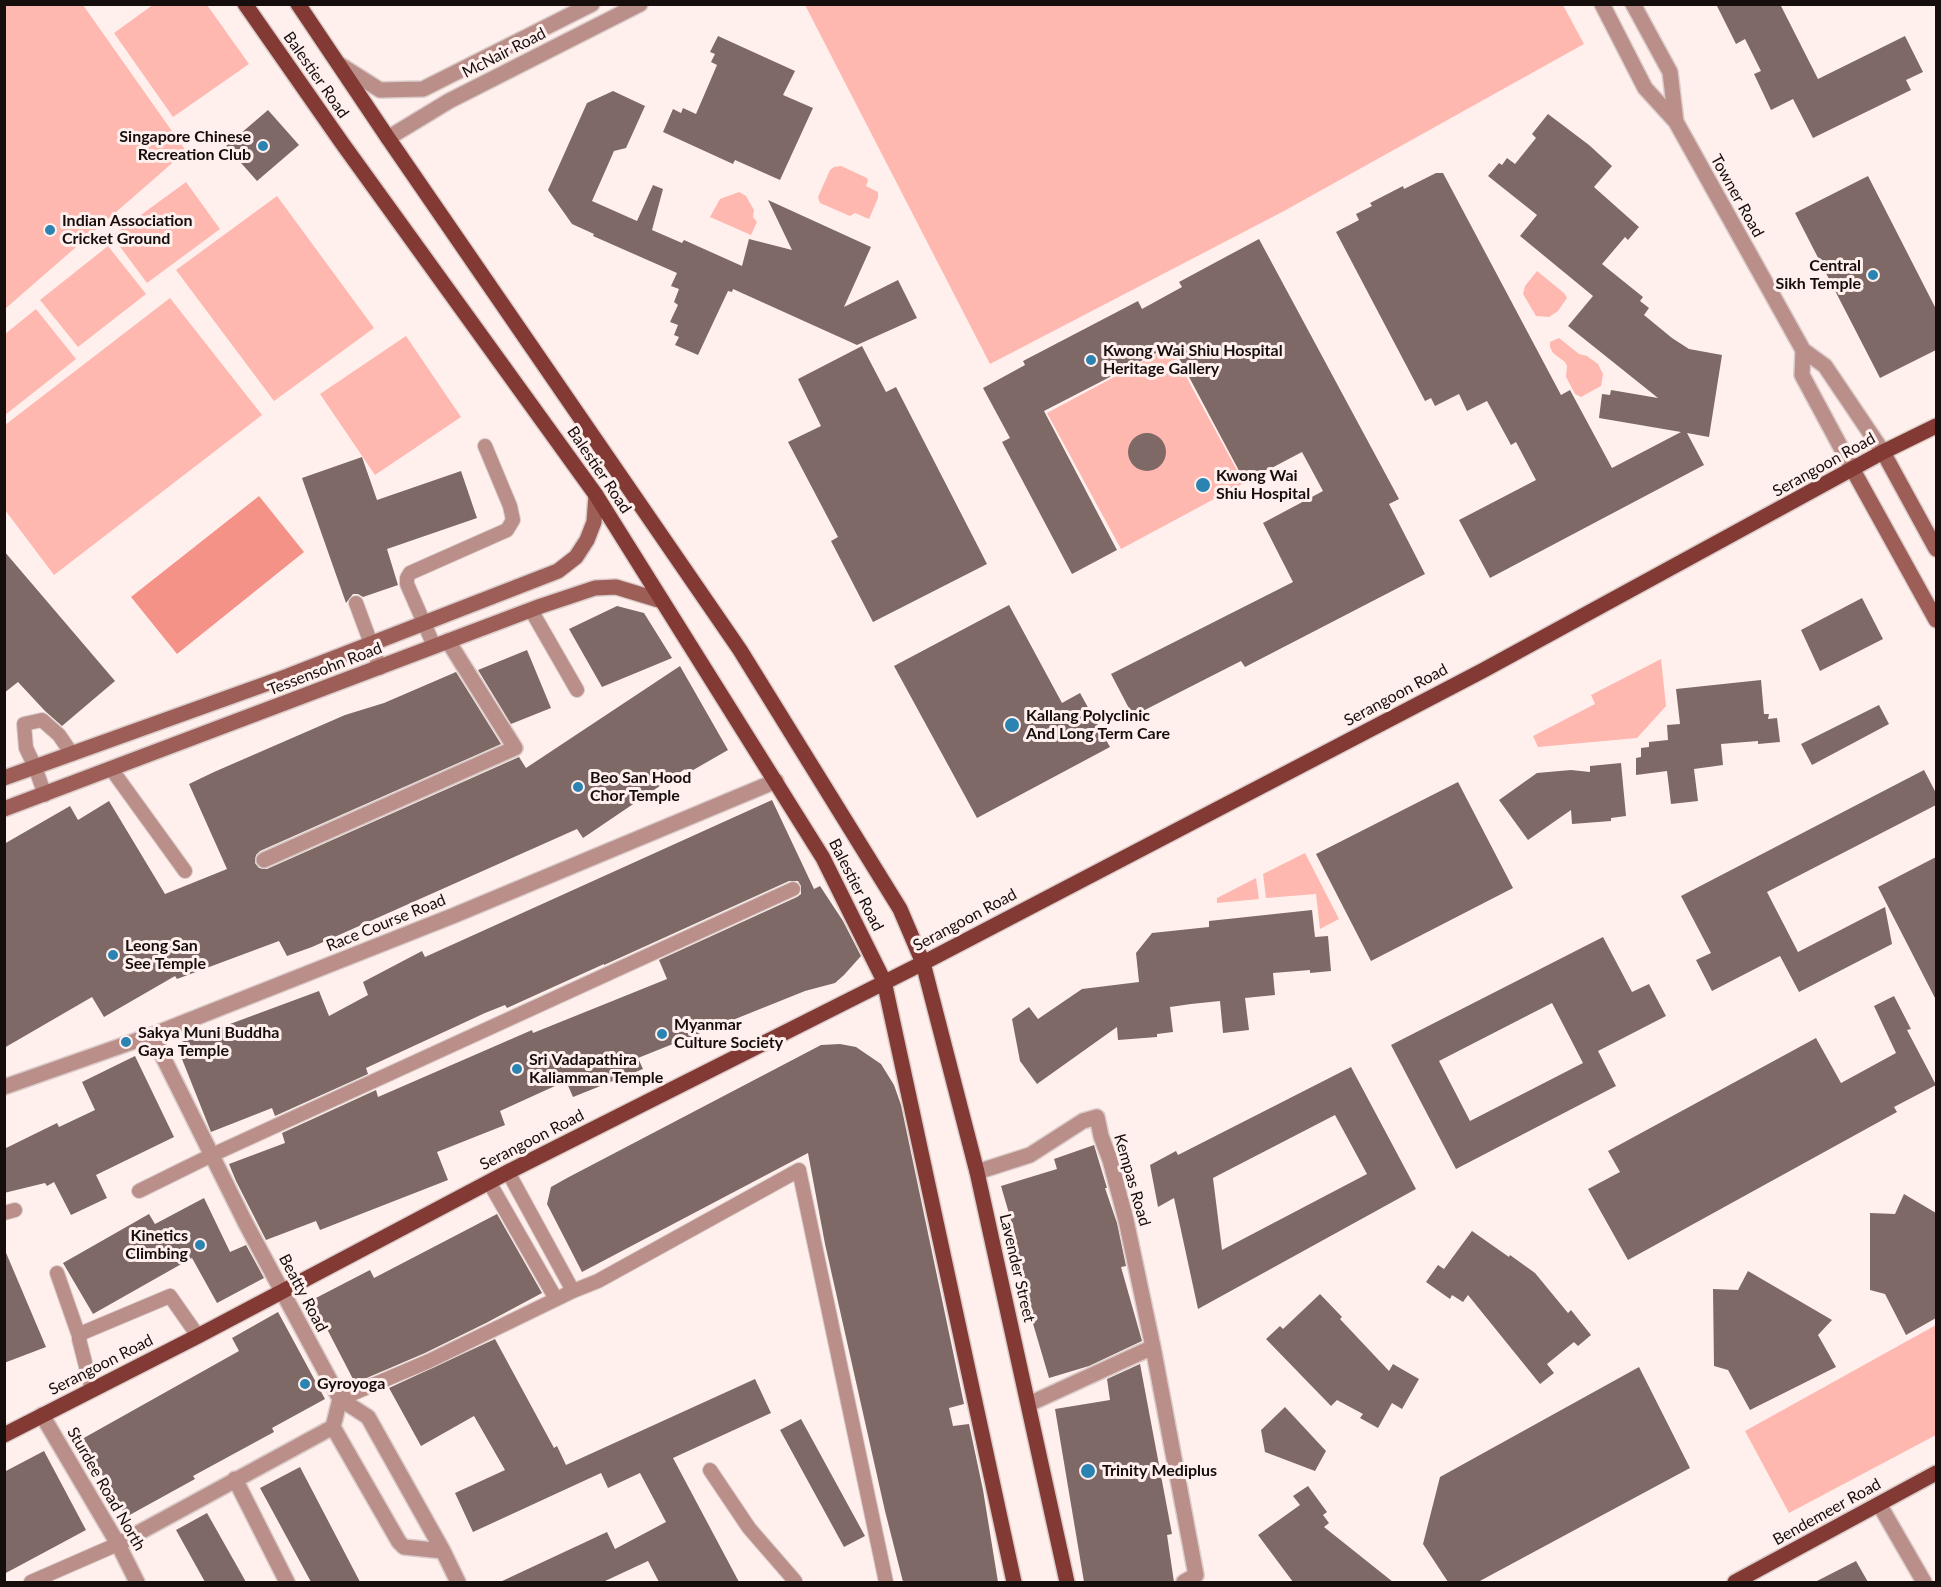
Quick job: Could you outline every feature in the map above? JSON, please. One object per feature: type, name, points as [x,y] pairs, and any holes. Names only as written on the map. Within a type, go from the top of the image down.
[{"type":"main road","name":"Balestier Road","points":[[245,4],[342,143],[596,495],[823,858],[884,981]]},
{"type":"main road","name":"Balestier Road","points":[[298,4],[740,650],[889,889],[923,963]]},
{"type":"main road","name":"Serangoon Road","points":[[4,1435],[198,1336],[508,1172],[923,963],[1482,670],[1883,452],[1936,426]]},
{"type":"main road","name":"Lavender Street","points":[[923,963],[976,1173],[1067,1582]]},
{"type":"main road","points":[[884,981],[1014,1582]]},
{"type":"main road","name":"Bendemeer Road","points":[[1735,1582],[1936,1473]]},
{"type":"street","name":"McNair Road","points":[[339,64],[380,90],[423,89],[592,4]]},
{"type":"street","name":"McNair Road","points":[[388,138],[449,101],[640,4]]},
{"type":"street","name":"Towner Road","points":[[1602,4],[1645,88],[1676,122],[1803,350],[1825,366],[1883,452]]},
{"type":"street","name":"Towner Road","points":[[1633,4],[1670,72],[1676,122]]},
{"type":"street","name":"Towner Road","points":[[1803,350],[1802,375],[1852,470]]},
{"type":"street","points":[[1883,452],[1936,549]]},
{"type":"street","points":[[1852,470],[1936,620]]},
{"type":"street","name":"Tessensohn Road","points":[[4,778],[371,644],[558,571],[576,557],[587,540],[594,522],[596,495]]},
{"type":"street","name":"Tessensohn Road","points":[[4,809],[112,770],[441,643],[596,588],[616,587],[662,601]]},
{"type":"street","points":[[264,860],[515,748],[441,643]]},
{"type":"street","name":"Race Course Road","points":[[4,1087],[152,1035],[463,911],[776,781]]},
{"type":"street","name":"Beatty Road","points":[[152,1035],[281,1291],[340,1399],[368,1417],[458,1582]]},
{"type":"street","name":"Kempas Road","points":[[976,1173],[1030,1155],[1083,1121],[1097,1117],[1126,1220],[1153,1347],[1196,1575],[1184,1582]]},
{"type":"street","points":[[1029,1404],[1153,1347]]},
{"type":"street","points":[[340,1399],[333,1426],[399,1542],[404,1547],[442,1551]]},
{"type":"street","name":"Sturdee Road North","points":[[42,1415],[118,1544],[137,1582]]},
{"type":"street","points":[[118,1544],[333,1426]]},
{"type":"street","points":[[235,1479],[287,1582]]},
{"type":"street","points":[[1879,1504],[1924,1582]]},
{"type":"lane","points":[[441,643],[424,623],[406,584],[406,578],[410,573],[507,530],[513,520],[510,506],[485,447]]},
{"type":"lane","points":[[356,603],[380,668]]},
{"type":"lane","points":[[531,610],[578,690]]},
{"type":"lane","points":[[45,795],[26,748],[24,724],[42,720],[59,735],[72,754]]},
{"type":"lane","points":[[112,770],[185,871]]},
{"type":"lane","points":[[139,1191],[212,1155],[793,889]]},
{"type":"lane","points":[[340,1399],[429,1361],[598,1281],[799,1170],[886,1582]]},
{"type":"lane","points":[[508,1172],[573,1291]]},
{"type":"lane","points":[[489,1182],[556,1299]]},
{"type":"lane","points":[[57,1273],[79,1336],[92,1390]]},
{"type":"lane","points":[[79,1336],[166,1296],[173,1298],[198,1336]]},
{"type":"lane","points":[[710,1470],[749,1528],[795,1581]]},
{"type":"lane","points":[[31,1582],[118,1544]]},
{"type":"shaded area","name":"Indian Association Cricket Ground","points":[[5,4],[83,5],[186,151],[5,309]]},
{"type":"shaded area","points":[[154,4],[207,5],[249,64],[173,117],[114,33]]},
{"type":"shaded area","points":[[805,5],[1563,5],[1584,44],[1284,211],[990,364]]},
{"type":"shaded area","points":[[841,166],[867,178],[866,186],[878,192],[878,198],[869,219],[855,213],[850,216],[820,203],[818,197],[830,170]]},
{"type":"shaded area","points":[[186,182],[220,229],[147,283],[112,236]]},
{"type":"shaded area","points":[[739,192],[746,196],[754,210],[753,217],[757,222],[751,235],[710,217],[720,199]]},
{"type":"shaded area","points":[[277,196],[374,328],[274,401],[176,270]]},
{"type":"shaded area","points":[[108,246],[146,294],[78,347],[40,300]]},
{"type":"shaded area","points":[[1537,271],[1567,298],[1558,311],[1549,317],[1536,316],[1523,294],[1525,286]]},
{"type":"shaded area","points":[[170,298],[262,415],[54,575],[5,510],[5,425]]},
{"type":"shaded area","points":[[36,309],[76,359],[5,415],[5,334]]},
{"type":"shaded area","points":[[406,336],[461,417],[375,475],[320,394]]},
{"type":"shaded area","points":[[1559,338],[1579,354],[1587,356],[1598,364],[1603,374],[1601,386],[1581,397],[1575,394],[1566,377],[1565,362],[1553,353],[1550,347],[1550,342]]},
{"type":"shaded area","points":[[1170,347],[1244,483],[1121,549],[1047,413]]},
{"type":"shaded area","points":[[259,496],[304,552],[177,654],[131,597]]},
{"type":"shaded area","points":[[1661,659],[1666,706],[1637,738],[1538,747],[1533,736],[1595,704],[1591,695]]},
{"type":"shaded area","points":[[1305,853],[1339,919],[1320,929],[1316,894],[1266,898],[1263,874]]},
{"type":"shaded area","points":[[1256,878],[1259,899],[1217,903],[1217,898]]},
{"type":"shaded area","points":[[1936,1325],[1936,1435],[1789,1513],[1745,1431]]},
{"type":"building","points":[[1716,4],[1780,4],[1818,79],[1905,36],[1923,72],[1906,80],[1911,90],[1813,138],[1793,99],[1771,110],[1754,74],[1761,71],[1745,39],[1736,44]]},
{"type":"building","points":[[718,36],[795,71],[783,95],[813,108],[780,180],[735,160],[733,164],[663,132],[673,109],[681,113],[683,108],[696,114],[717,65],[711,62],[715,54],[710,52]]},
{"type":"building","points":[[613,91],[645,106],[626,148],[614,151],[592,201],[637,221],[653,185],[663,189],[652,230],[682,243],[684,240],[742,266],[749,239],[792,250],[768,200],[871,247],[844,307],[898,280],[917,318],[857,345],[733,289],[732,292],[728,291],[698,355],[675,345],[679,337],[674,335],[678,325],[670,322],[678,305],[674,302],[679,289],[671,286],[677,273],[593,236],[594,234],[572,224],[548,190],[587,103]]},
{"type":"building","name":"Singapore Chinese Recreation Club","points":[[268,110],[299,145],[257,181],[226,146]]},
{"type":"building","points":[[1548,114],[1612,166],[1594,187],[1639,227],[1628,240],[1625,237],[1602,264],[1643,297],[1640,301],[1649,308],[1644,315],[1672,338],[1689,349],[1722,355],[1709,437],[1687,433],[1704,465],[1490,578],[1459,520],[1536,480],[1516,442],[1511,445],[1487,401],[1467,411],[1459,394],[1435,406],[1431,398],[1425,401],[1336,232],[1359,220],[1356,214],[1372,206],[1370,203],[1403,186],[1404,189],[1436,173],[1443,173],[1561,395],[1570,390],[1612,468],[1681,432],[1599,418],[1602,394],[1610,395],[1611,390],[1658,398],[1568,326],[1593,296],[1520,236],[1537,215],[1488,176],[1499,163],[1502,165],[1507,158],[1515,164],[1536,138],[1532,134]]},
{"type":"building","name":"Central Sikh Temple","points":[[1868,176],[1936,309],[1936,350],[1880,378],[1795,213]]},
{"type":"building","points":[[1259,239],[1399,499],[1389,504],[1425,574],[1245,667],[1241,661],[1133,716],[1111,674],[1293,582],[1263,523],[1323,491],[1302,452],[1245,482],[1172,345],[1044,411],[1117,550],[1072,574],[1002,442],[1010,438],[983,388],[1025,365],[1023,361],[1138,301],[1142,309],[1182,287],[1179,282]]},
{"type":"building","points":[[862,346],[886,392],[896,387],[987,564],[873,622],[831,541],[838,537],[788,442],[821,426],[798,379]]},
{"type":"building","points":[[1147,433],[1160,439],[1166,452],[1160,465],[1147,471],[1134,465],[1128,452],[1134,439]]},
{"type":"building","points":[[362,457],[377,500],[461,471],[477,518],[387,549],[398,585],[363,597],[353,594],[346,603],[302,478]]},
{"type":"building","points":[[4,551],[115,681],[62,726],[18,682],[4,693]]},
{"type":"building","points":[[1862,598],[1883,639],[1820,671],[1801,630]]},
{"type":"building","name":"Kallang Polyclinic And Long Term Care","points":[[1009,605],[1062,703],[1080,693],[1110,747],[977,818],[894,666]]},
{"type":"building","points":[[617,606],[644,613],[672,658],[602,687],[569,629]]},
{"type":"building","points":[[527,650],[551,708],[511,724],[478,670]]},
{"type":"building","points":[[680,666],[728,750],[688,773],[685,769],[583,838],[577,829],[287,956],[279,941],[177,979],[175,976],[104,1017],[92,997],[4,1048],[4,844],[70,806],[78,820],[109,801],[165,894],[227,869],[189,784],[214,772],[345,715],[384,703],[456,672],[501,744],[260,851],[256,855],[255,863],[259,868],[267,869],[519,757],[526,768]]},
{"type":"building","points":[[1761,680],[1764,714],[1769,714],[1768,719],[1777,718],[1780,742],[1721,744],[1723,765],[1694,769],[1698,801],[1671,804],[1667,771],[1636,775],[1636,758],[1641,757],[1641,748],[1649,747],[1649,742],[1668,740],[1667,725],[1680,724],[1676,689]]},
{"type":"building","points":[[1879,705],[1889,724],[1812,765],[1801,744]]},
{"type":"building","points":[[1621,763],[1626,816],[1611,818],[1611,821],[1572,824],[1571,810],[1528,840],[1499,800],[1537,773],[1571,770],[1590,772],[1590,766]]},
{"type":"building","points":[[1924,770],[1936,793],[1936,805],[1767,892],[1798,952],[1885,907],[1892,944],[1799,992],[1780,956],[1712,991],[1696,960],[1711,953],[1681,896]]},
{"type":"building","points":[[1458,782],[1513,888],[1371,961],[1316,854]]},
{"type":"building","points":[[772,800],[814,889],[820,886],[843,921],[861,956],[835,983],[805,991],[638,1058],[643,1069],[573,1097],[566,1081],[500,1111],[505,1125],[437,1152],[448,1180],[320,1230],[316,1221],[266,1240],[229,1164],[285,1143],[282,1133],[376,1090],[378,1097],[532,1030],[533,1033],[667,979],[659,960],[797,897],[801,894],[801,886],[798,881],[789,881],[507,1008],[505,1005],[485,1013],[366,1068],[368,1074],[275,1116],[272,1108],[211,1132],[176,1044],[319,991],[329,1016],[368,995],[363,982],[422,951],[425,957]]},
{"type":"building","points":[[1936,857],[1936,1000],[1878,887]]},
{"type":"building","points":[[1312,910],[1315,937],[1328,936],[1331,971],[1273,973],[1275,995],[1245,998],[1249,1030],[1223,1033],[1220,1001],[1191,1004],[1170,1007],[1173,1032],[1157,1034],[1157,1037],[1118,1040],[1117,1027],[1037,1084],[1020,1061],[1012,1019],[1029,1007],[1038,1019],[1082,989],[1139,982],[1136,953],[1152,933],[1209,927],[1209,921]]},
{"type":"building","points":[[1603,937],[1632,992],[1649,984],[1666,1016],[1598,1051],[1616,1086],[1456,1169],[1391,1045]],"holes":[[[1552,1003],[1583,1063],[1470,1121],[1439,1061]]]},
{"type":"building","points":[[1894,996],[1911,1029],[1907,1030],[1936,1085],[1894,1107],[1897,1112],[1628,1260],[1588,1189],[1620,1172],[1608,1151],[1816,1038],[1841,1083],[1896,1053],[1874,1006]]},
{"type":"building","points":[[840,1044],[856,1047],[881,1064],[894,1085],[901,1105],[964,1404],[949,1408],[953,1426],[969,1424],[983,1490],[998,1582],[903,1582],[825,1244],[808,1153],[582,1272],[547,1204],[551,1187],[567,1178],[821,1045]]},
{"type":"building","points":[[135,1056],[174,1137],[96,1175],[107,1198],[71,1215],[54,1182],[47,1186],[45,1183],[4,1193],[4,1149],[57,1123],[59,1127],[95,1110],[82,1082]]},
{"type":"building","points":[[1351,1067],[1416,1189],[1198,1309],[1174,1198],[1158,1207],[1150,1165],[1176,1151],[1178,1155]],"holes":[[[1335,1115],[1367,1174],[1222,1250],[1213,1178]]]},
{"type":"building","points":[[1094,1145],[1117,1223],[1126,1266],[1121,1267],[1142,1341],[1089,1366],[1049,1378],[1029,1310],[1032,1309],[1009,1235],[1015,1234],[1001,1186],[1057,1169],[1054,1159]]},
{"type":"building","points":[[1904,1194],[1936,1213],[1936,1318],[1906,1335],[1885,1294],[1870,1290],[1870,1213],[1895,1214]]},
{"type":"building","points":[[204,1198],[230,1252],[246,1245],[264,1278],[217,1303],[192,1258],[93,1314],[63,1263],[149,1214],[155,1224]]},
{"type":"building","points":[[497,1214],[542,1293],[425,1353],[355,1383],[312,1300],[370,1270],[374,1278]]},
{"type":"building","points":[[1472,1231],[1535,1273],[1568,1313],[1571,1310],[1591,1335],[1578,1346],[1574,1342],[1547,1364],[1554,1373],[1540,1384],[1468,1295],[1463,1302],[1452,1295],[1450,1299],[1426,1282],[1438,1265],[1444,1269]]},
{"type":"building","points":[[4,1248],[46,1347],[4,1363]]},
{"type":"building","points":[[1748,1271],[1832,1320],[1818,1335],[1836,1367],[1750,1410],[1728,1370],[1714,1366],[1713,1289],[1738,1290]]},
{"type":"building","points":[[1320,1294],[1389,1371],[1393,1364],[1419,1379],[1402,1409],[1392,1403],[1378,1428],[1360,1418],[1363,1414],[1337,1400],[1331,1406],[1266,1339],[1280,1326],[1283,1329]]},
{"type":"building","points":[[278,1312],[325,1399],[272,1428],[274,1432],[193,1476],[195,1479],[126,1517],[82,1439],[239,1351],[232,1338]]},
{"type":"building","points":[[495,1339],[554,1448],[557,1446],[566,1465],[755,1379],[771,1413],[673,1458],[739,1582],[659,1582],[648,1561],[603,1582],[500,1582],[607,1532],[615,1549],[666,1522],[640,1473],[608,1488],[601,1473],[473,1532],[455,1493],[505,1470],[474,1416],[421,1446],[389,1388]]},
{"type":"building","points":[[1140,1364],[1172,1534],[1167,1535],[1174,1582],[1084,1582],[1055,1409],[1110,1400],[1107,1379]]},
{"type":"building","points":[[1639,1367],[1690,1468],[1478,1582],[1448,1582],[1423,1544],[1440,1477]]},
{"type":"building","points":[[1285,1407],[1326,1451],[1315,1471],[1265,1452],[1261,1430]]},
{"type":"building","points":[[801,1419],[865,1536],[844,1547],[780,1430]]},
{"type":"building","points":[[44,1451],[86,1530],[4,1574],[4,1472]]},
{"type":"building","points":[[300,1467],[360,1582],[311,1582],[260,1488]]},
{"type":"building","points":[[1308,1486],[1327,1512],[1323,1515],[1329,1523],[1324,1527],[1393,1582],[1293,1582],[1258,1535],[1300,1505],[1293,1496]]},
{"type":"building","points":[[207,1513],[246,1582],[205,1582],[176,1530]]},
{"type":"building","points":[[1856,1561],[1868,1582],[1815,1582]]},
{"type":"place","name":"Singapore Chinese Recreation Club","points":[[263,146]]},
{"type":"place","name":"Indian Association Cricket Ground","points":[[50,230]]},
{"type":"place","name":"Central Sikh Temple","points":[[1873,275]]},
{"type":"place","name":"Kwong Wai Shiu Hospital Heritage Gallery","points":[[1091,360]]},
{"type":"place","name":"Kwong Wai Shiu Hospital","points":[[1203,485]]},
{"type":"place","name":"Kallang Polyclinic And Long Term Care","points":[[1012,725]]},
{"type":"place","name":"Beo San Hood Chor Temple","points":[[578,787]]},
{"type":"place","name":"Leong San See Temple","points":[[113,955]]},
{"type":"place","name":"Myanmar Culture Society","points":[[662,1034]]},
{"type":"place","name":"Sakya Muni Buddha Gaya Temple","points":[[126,1042]]},
{"type":"place","name":"Sri Vadapathira Kaliamman Temple","points":[[517,1069]]},
{"type":"place","name":"Kinetics Climbing","points":[[200,1245]]},
{"type":"place","name":"Gyroyoga","points":[[305,1384]]},
{"type":"place","name":"Trinity Mediplus","points":[[1088,1471]]}]
